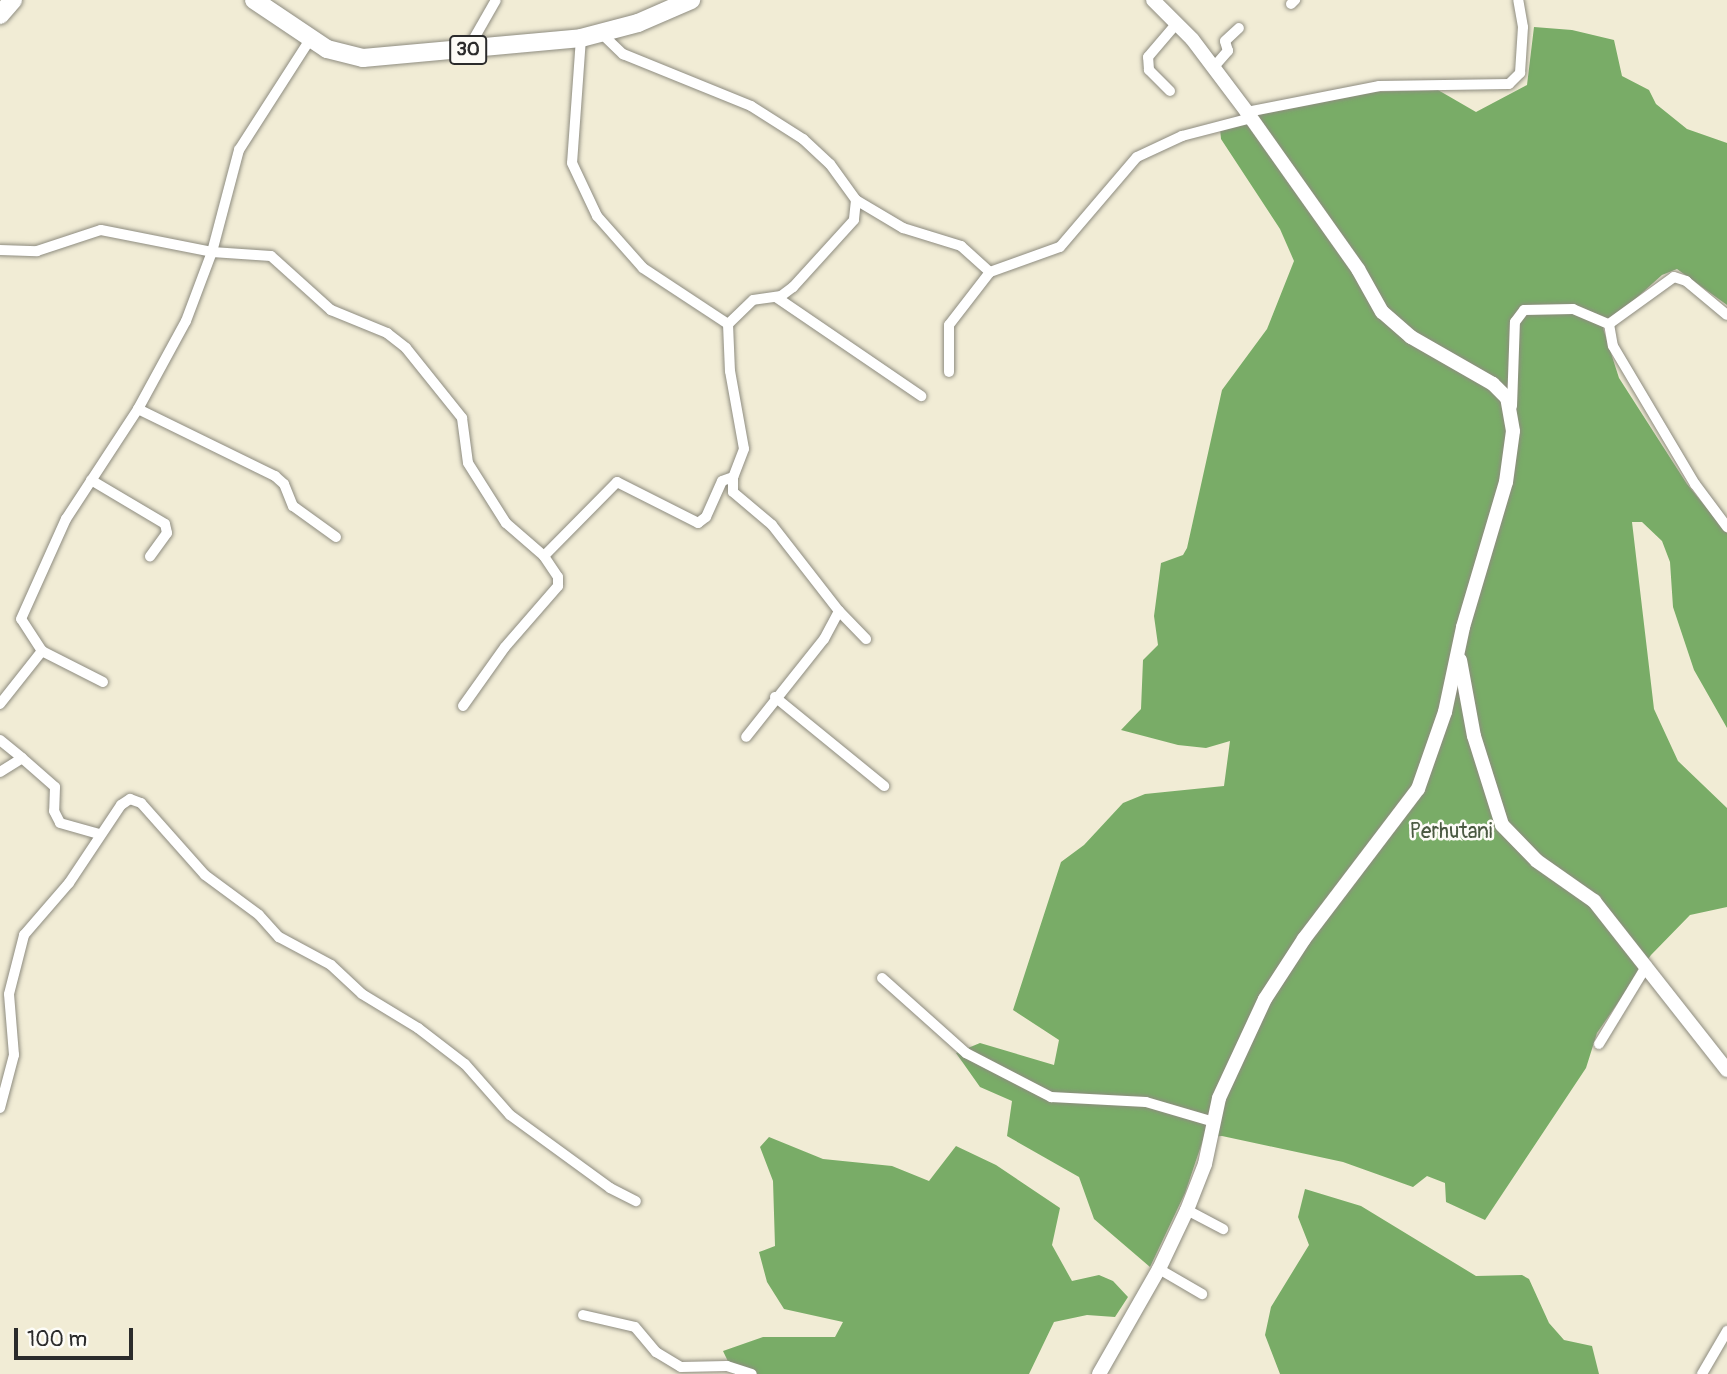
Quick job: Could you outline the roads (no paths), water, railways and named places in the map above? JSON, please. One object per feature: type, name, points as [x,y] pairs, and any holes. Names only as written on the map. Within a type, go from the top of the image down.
[{"type":"highway","points":[[0,15],[13,0]]},
{"type":"highway","name":"30","points":[[254,0],[311,38],[350,57],[468,50],[581,38],[603,34],[691,0]]},
{"type":"street","points":[[468,50],[496,0]]},
{"type":"street","points":[[1153,0],[1177,23],[1249,115],[1359,269],[1382,312],[1411,337],[1493,384],[1511,410]]},
{"type":"street","points":[[948,372],[949,325],[990,272],[1060,247],[1137,157],[1182,136],[1249,115],[1379,86],[1509,84],[1520,73],[1523,27],[1518,0]]},
{"type":"street","points":[[1170,91],[1149,69],[1148,57],[1177,23]]},
{"type":"street","points":[[1213,68],[1228,51],[1225,41],[1239,28]]},
{"type":"street","points":[[603,34],[622,54],[751,106],[821,153],[856,200],[903,228],[961,246],[990,272]]},
{"type":"street","points":[[103,682],[42,651],[21,619],[61,528],[138,409],[187,321],[212,252],[239,150],[311,38]]},
{"type":"street","points":[[581,38],[571,155],[597,216],[643,268],[728,324]]},
{"type":"street","points":[[856,200],[853,220],[793,288],[776,297],[753,300],[728,324],[730,371],[744,449],[733,477],[737,497],[772,525],[839,611],[866,639]]},
{"type":"street","points":[[0,250],[37,251],[101,230],[212,252],[271,256],[331,310],[387,333],[406,348],[462,418],[468,463],[502,516],[544,556],[558,577],[558,586],[505,647],[463,706]]},
{"type":"street","points":[[1609,324],[1674,277],[1686,281],[1727,315]]},
{"type":"street","points":[[776,297],[921,396]]},
{"type":"street","points":[[1099,1374],[1159,1269],[1186,1210],[1205,1164],[1219,1098],[1270,989],[1418,789],[1459,653],[1462,627],[1506,482],[1513,431],[1511,410],[1515,322],[1521,311],[1573,309],[1609,324]]},
{"type":"street","points":[[1609,324],[1613,346],[1695,484],[1727,527]]},
{"type":"street","points":[[138,409],[275,476],[284,484],[293,506],[336,537]]},
{"type":"street","points":[[544,556],[617,482],[698,523],[706,517],[722,481],[733,477]]},
{"type":"street","points":[[91,480],[165,524],[167,533],[150,556]]},
{"type":"street","points":[[746,737],[775,697],[824,639],[839,611]]},
{"type":"street","points":[[0,704],[42,651]]},
{"type":"street","points":[[1459,653],[1474,736],[1502,825],[1537,861],[1594,901],[1727,1070]]},
{"type":"street","points":[[775,697],[884,786]]},
{"type":"street","points":[[0,740],[55,787],[54,811],[60,823],[99,834]]},
{"type":"street","points":[[0,772],[22,758]]},
{"type":"street","points":[[1,1104],[14,1055],[9,994],[24,935],[69,883],[99,834],[125,800],[141,803],[205,875],[259,915],[279,937],[331,965],[362,993],[427,1034],[465,1064],[510,1115],[610,1188],[636,1201]]},
{"type":"street","points":[[1599,1044],[1647,965]]},
{"type":"street","points":[[882,978],[966,1053],[1051,1097],[1146,1102],[1214,1122]]},
{"type":"street","points":[[1186,1210],[1223,1228]]},
{"type":"street","points":[[1159,1269],[1202,1294]]},
{"type":"street","points":[[583,1315],[635,1327],[656,1352],[681,1367],[727,1366],[752,1374]]},
{"type":"street","points":[[1702,1374],[1727,1331]]},
{"type":"park label","name":"Perhutani","points":[[1451,832]]}]
